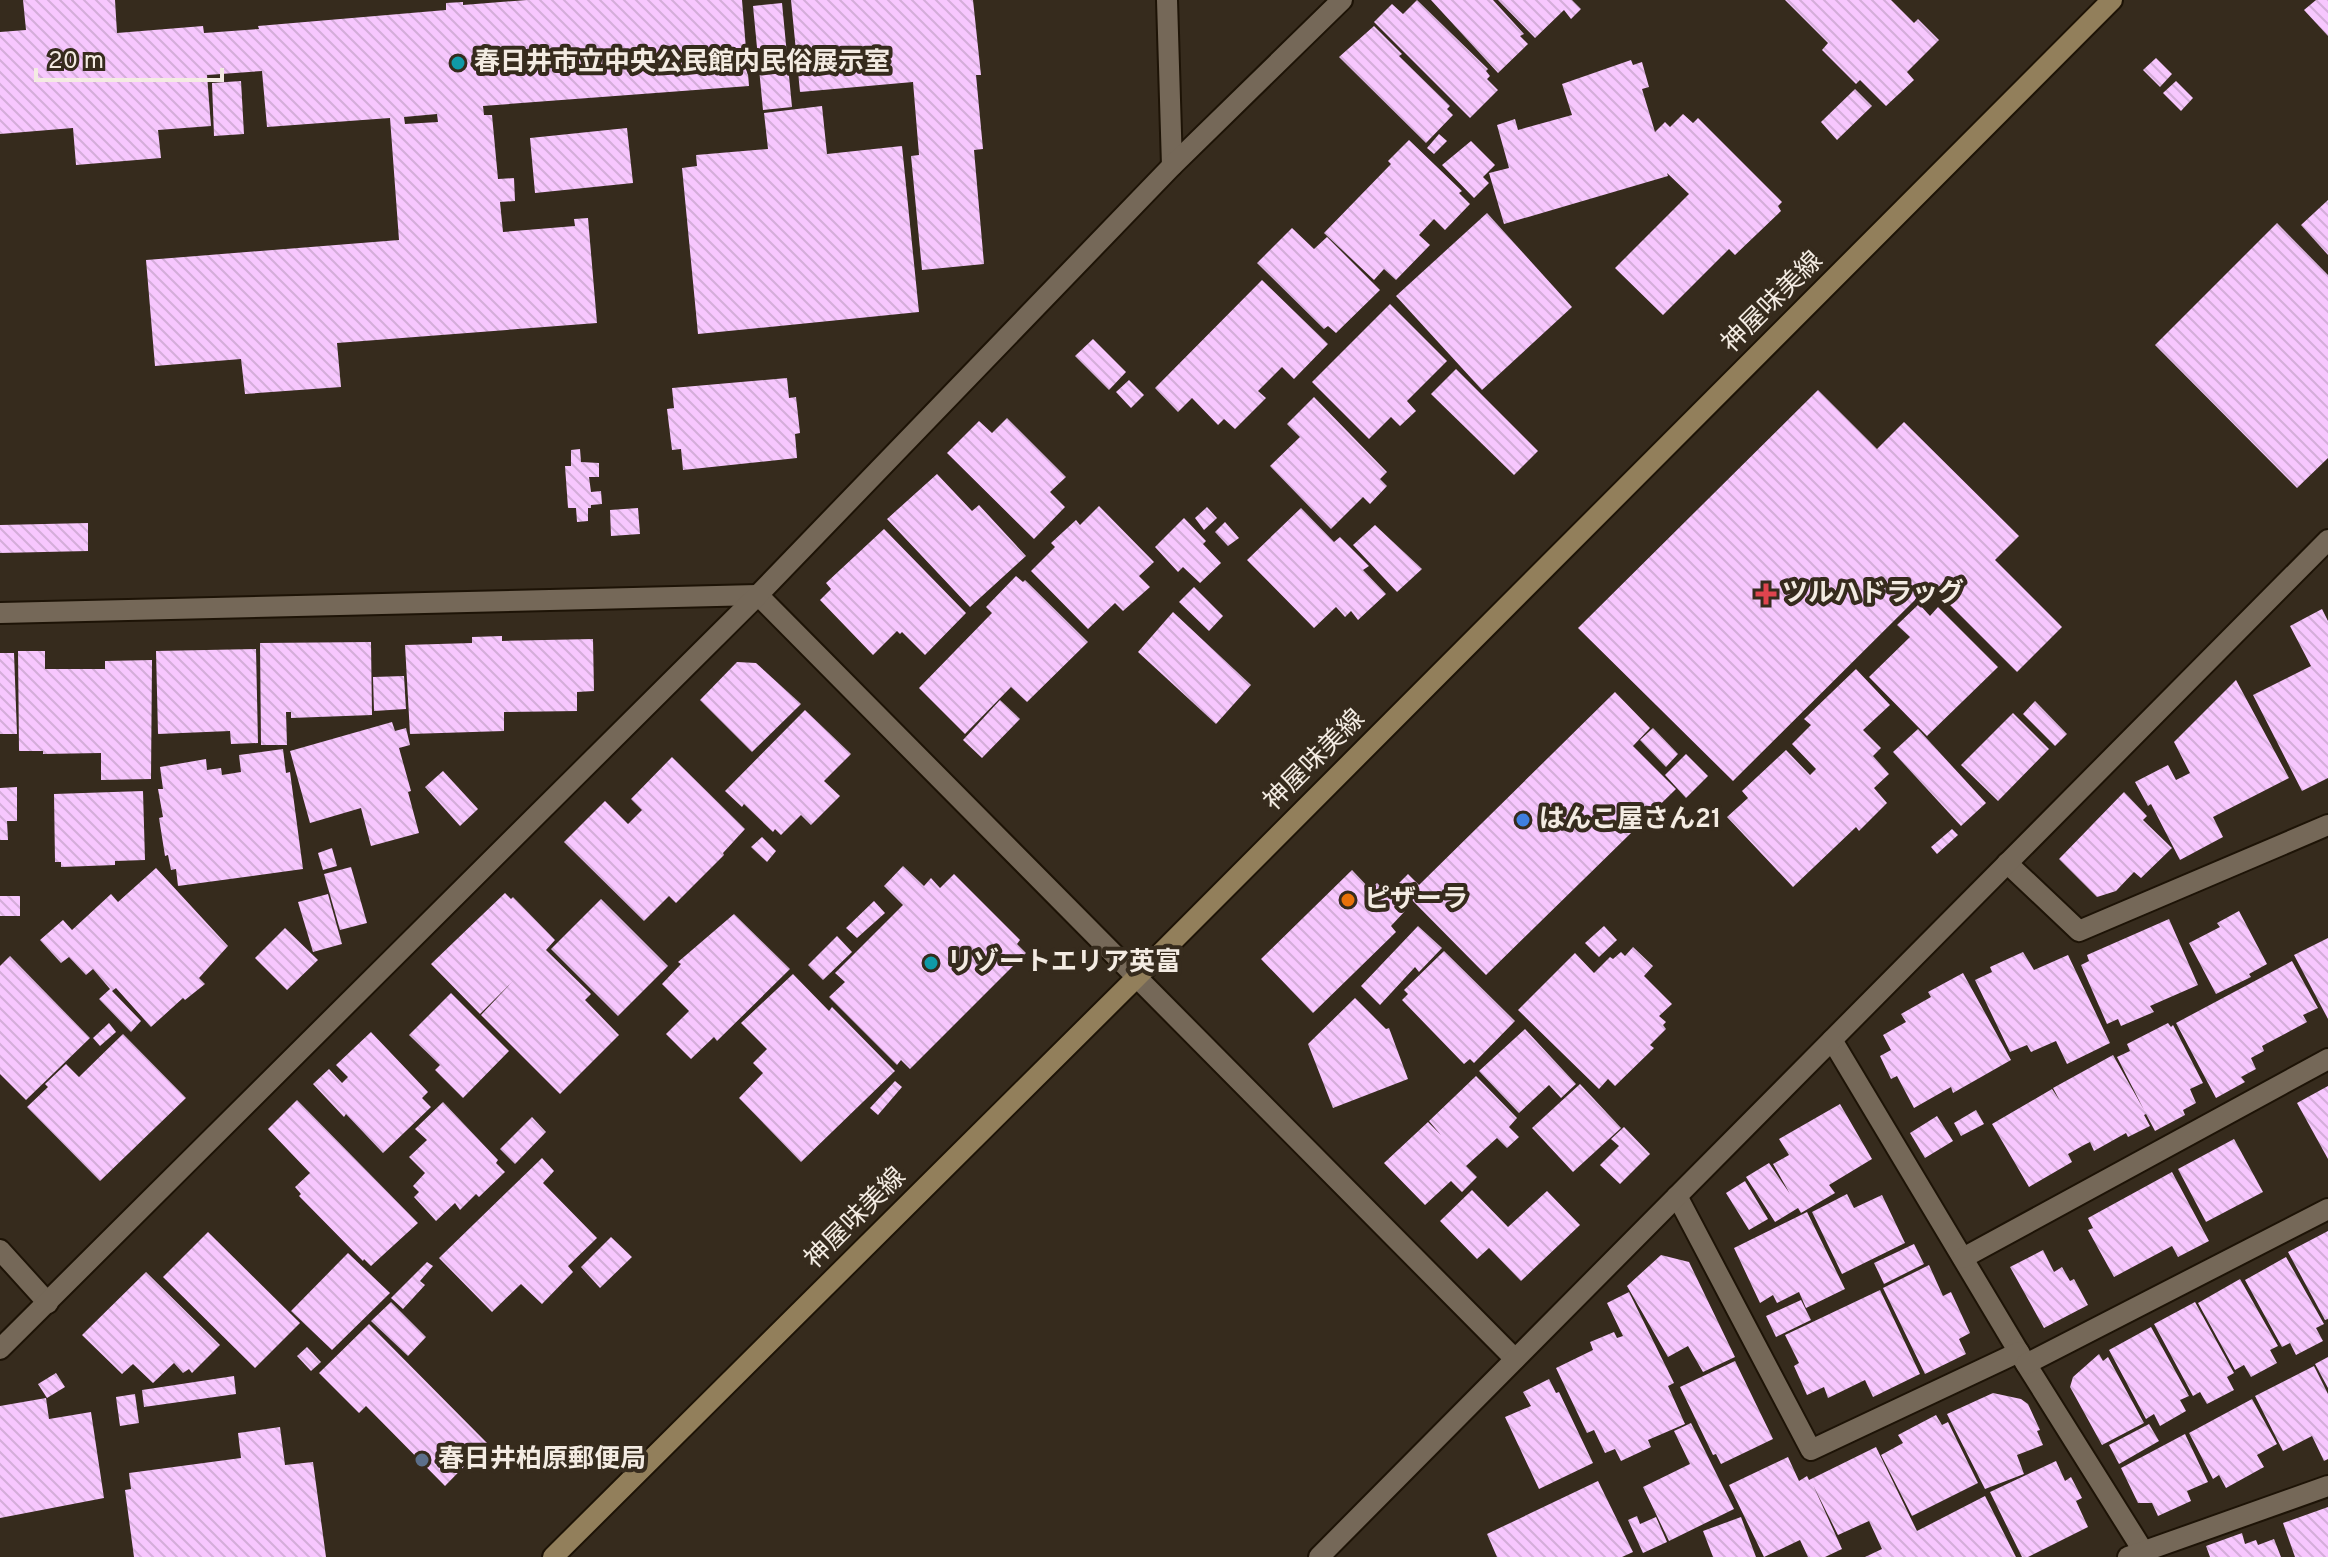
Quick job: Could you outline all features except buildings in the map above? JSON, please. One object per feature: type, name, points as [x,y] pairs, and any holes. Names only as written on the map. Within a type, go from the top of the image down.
[{"type":"main road","name":"神屋味美線","points":[[553,1557],[2112,0]]},
{"type":"street","points":[[1167,0],[1172,166]]},
{"type":"street","points":[[0,1349],[758,595],[1172,166],[1342,0]]},
{"type":"street","points":[[1319,1557],[2328,540]]},
{"type":"street","points":[[0,613],[758,595],[1515,1359]]},
{"type":"street","points":[[2007,863],[2079,931],[2328,825]]},
{"type":"street","points":[[1832,1040],[2139,1555],[2328,1486]]},
{"type":"street","points":[[1963,1258],[2328,1059]]},
{"type":"street","points":[[1677,1196],[1811,1450],[2022,1358],[2328,1209]]},
{"type":"street","points":[[0,1250],[48,1303]]},
{"type":"place","name":"春日井市立中央公民館内民俗展示室","points":[[458,63]]},
{"type":"place","name":"ツルハドラッグ","points":[[1766,594]]},
{"type":"place","name":"はんこ屋さん21","points":[[1523,820]]},
{"type":"place","name":"ピザーラ","points":[[1348,900]]},
{"type":"place","name":"リゾートエリア英富","points":[[931,963]]},
{"type":"place","name":"春日井柏原郵便局","points":[[422,1460]]}]
